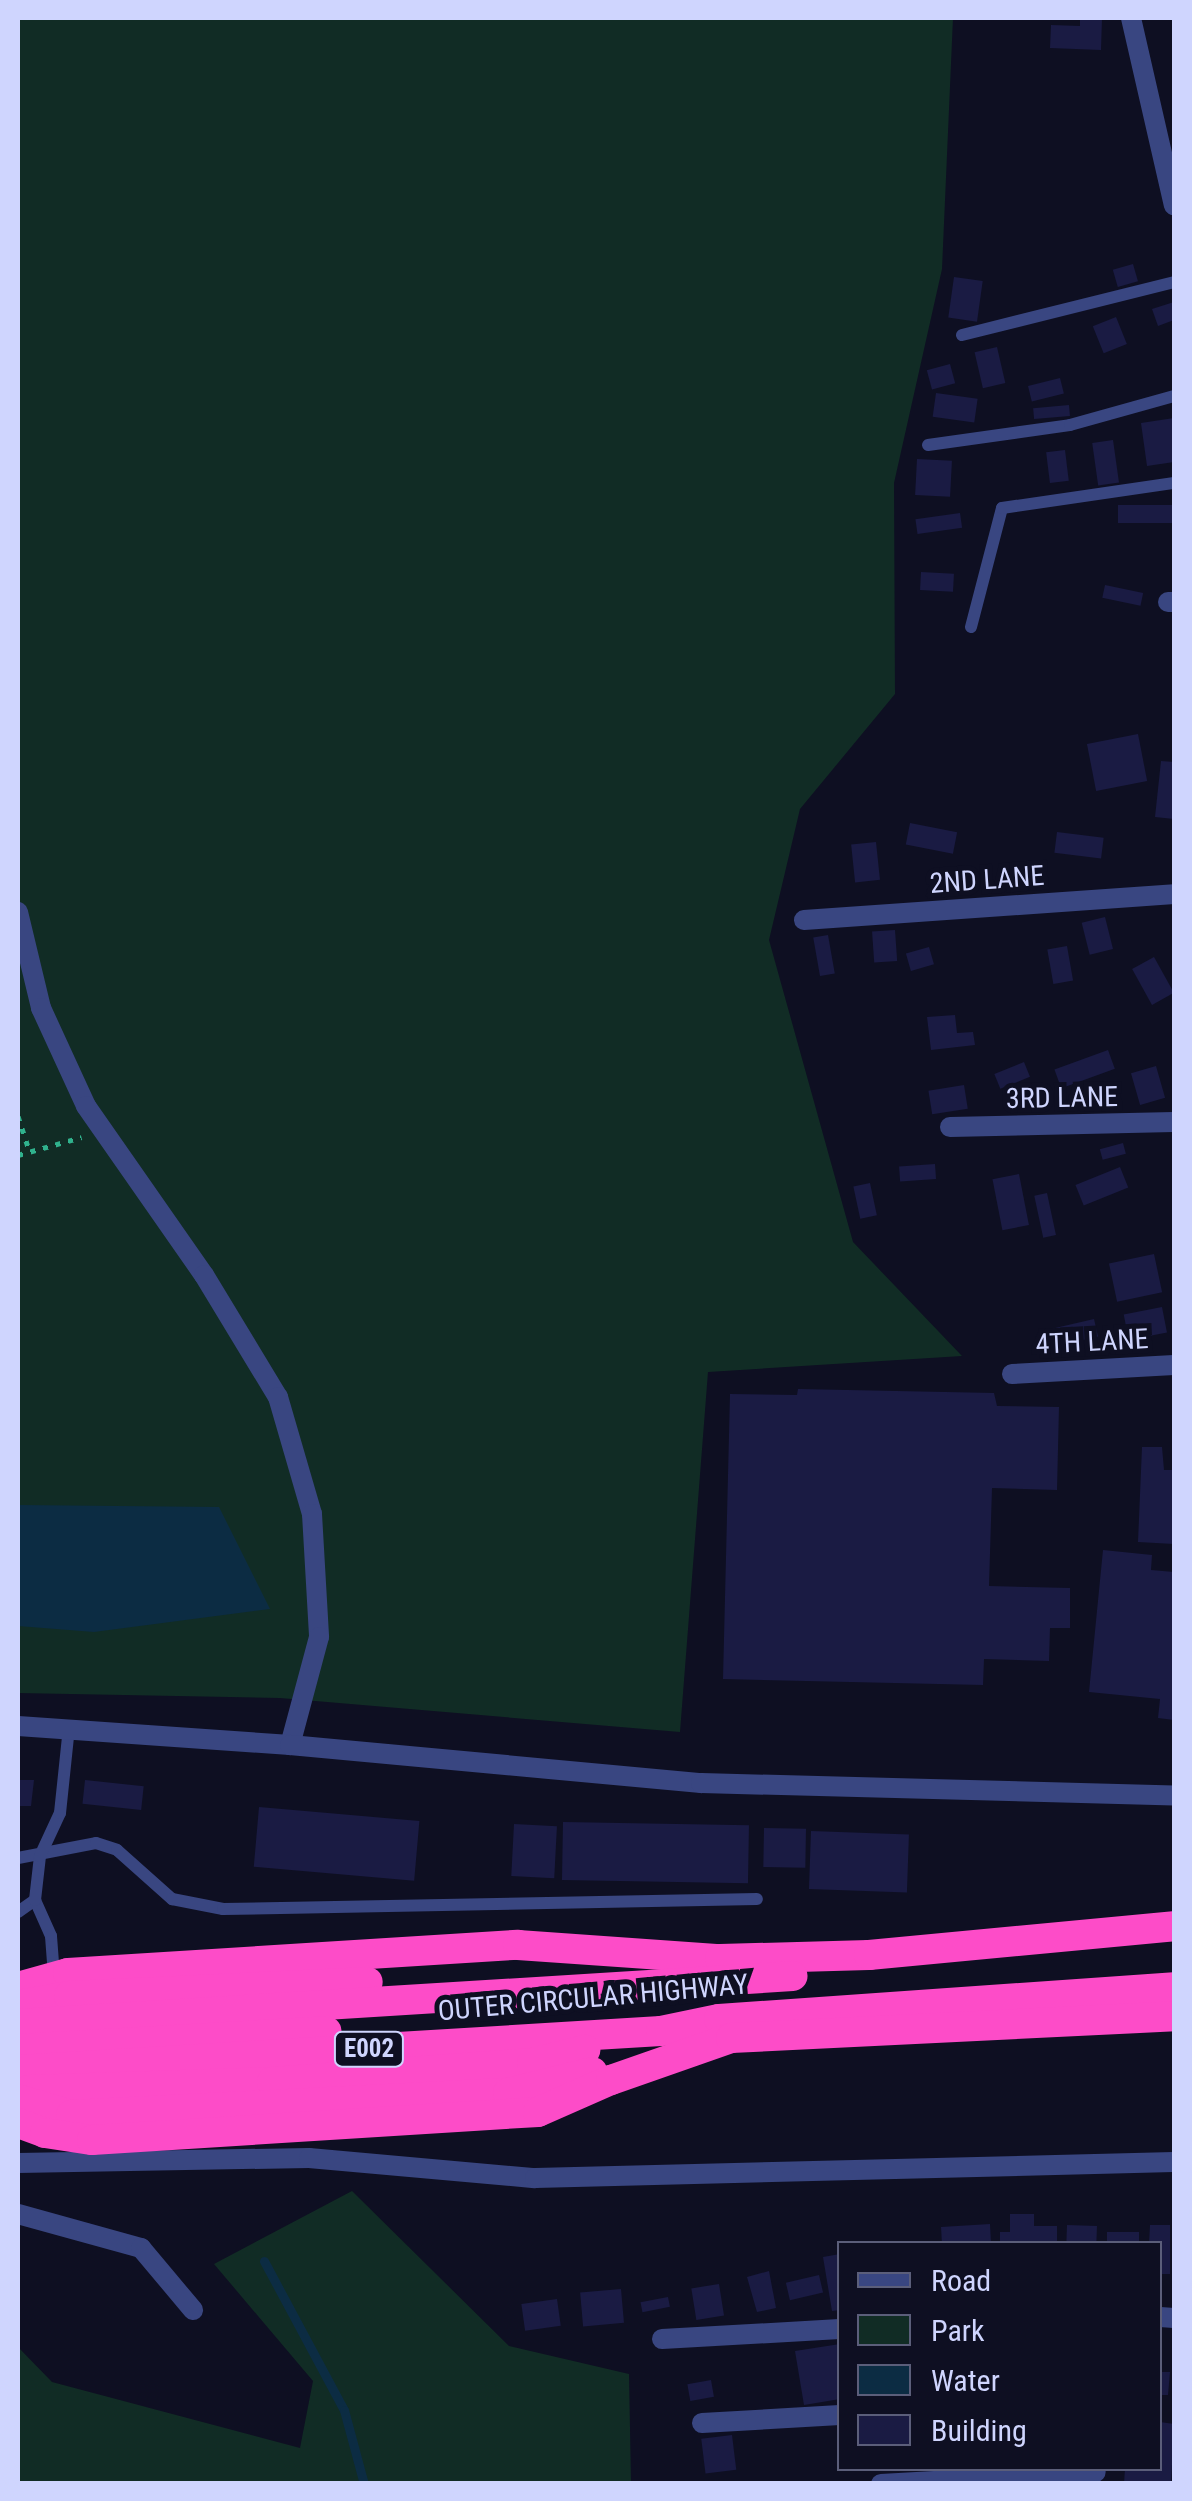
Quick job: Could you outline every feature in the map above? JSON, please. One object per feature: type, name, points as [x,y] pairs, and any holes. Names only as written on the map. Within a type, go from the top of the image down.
[{"type":"highway","points":[[18,1987],[54,1976],[518,1945],[720,1959],[870,1954],[1174,1926]]},
{"type":"highway","name":"OUTER CIRCULAR HIGHWAY","points":[[18,2024],[716,1982],[1174,1946]]},
{"type":"highway","points":[[18,2005],[69,1996],[641,1972],[716,1982]]},
{"type":"highway","name":"OUTER CIRCULAR HIGHWAY","points":[[18,2070],[725,2029],[1174,1987]]},
{"type":"highway","points":[[18,2049],[268,2033],[725,2029],[1174,2016]]},
{"type":"highway","points":[[18,2099],[71,2115],[508,2094],[725,2029]]},
{"type":"highway","points":[[18,2123],[45,2134],[92,2140],[538,2112],[725,2029]]},
{"type":"highway","points":[[18,2090],[235,2084],[532,2063],[661,2031]]},
{"type":"street","points":[[1131,18],[1174,205]]},
{"type":"street","name":"2ND LANE","points":[[804,920],[1174,894]]},
{"type":"street","points":[[18,912],[41,1008],[86,1106],[204,1275],[278,1397],[312,1514],[319,1636],[290,1744]]},
{"type":"street","name":"3RD LANE","points":[[950,1127],[1174,1122]]},
{"type":"street","name":"4TH LANE","points":[[1012,1374],[1174,1365]]},
{"type":"street","points":[[18,1726],[290,1744],[376,1756],[701,1782],[1174,1795]]},
{"type":"street","points":[[18,2163],[310,2158],[535,2178],[1174,2162]]},
{"type":"street","points":[[18,2214],[141,2248],[193,2310]]},
{"type":"street","points":[[662,2339],[837,2329]]},
{"type":"street","points":[[702,2423],[837,2415]]},
{"type":"street","points":[[881,2484],[1097,2475]]},
{"type":"lane","points":[[962,335],[1174,282]]},
{"type":"lane","points":[[928,444],[1070,425],[1174,396]]},
{"type":"lane","points":[[971,627],[1002,508],[1174,482]]},
{"type":"lane","points":[[54,1976],[51,1936],[35,1900],[40,1856],[60,1814],[69,1728]]},
{"type":"lane","points":[[18,1858],[96,1843],[117,1850],[172,1900],[223,1909],[757,1899]]},
{"type":"lane","points":[[18,1912],[35,1900]]},
{"type":"path","points":[[18,1116],[30,1152]]},
{"type":"path","points":[[18,1155],[104,1131]]},
{"type":"green space","points":[[18,18],[953,18],[942,269],[894,483],[895,694],[800,809],[769,940],[853,1242],[962,1356],[708,1372],[680,1732],[280,1698],[18,1693]]},
{"type":"green space","points":[[352,2191],[509,2346],[629,2374],[631,2483],[18,2483],[18,2347],[52,2382],[300,2448],[313,2381],[214,2264]]},
{"type":"water","points":[[18,1505],[219,1507],[270,1609],[94,1632],[18,1626]]},
{"type":"building","points":[[1080,18],[1102,18],[1101,50],[1050,48],[1051,25],[1080,26]]},
{"type":"building","points":[[1133,264],[1138,281],[1118,287],[1113,270]]},
{"type":"building","points":[[954,277],[983,281],[977,322],[948,318]]},
{"type":"building","points":[[1174,302],[1174,320],[1158,326],[1152,309]]},
{"type":"building","points":[[1116,317],[1127,344],[1104,353],[1093,326]]},
{"type":"building","points":[[997,347],[1005,383],[983,388],[975,352]]},
{"type":"building","points":[[950,364],[955,383],[932,390],[927,370]]},
{"type":"building","points":[[1060,378],[1064,394],[1032,402],[1028,386]]},
{"type":"building","points":[[936,393],[978,399],[974,423],[933,417]]},
{"type":"building","points":[[1069,405],[1070,416],[1034,419],[1033,408]]},
{"type":"building","points":[[1174,418],[1174,462],[1147,466],[1141,423]]},
{"type":"building","points":[[1113,440],[1119,483],[1098,486],[1092,443]]},
{"type":"building","points":[[1065,450],[1069,481],[1050,483],[1046,452]]},
{"type":"building","points":[[917,459],[952,461],[950,497],[915,495]]},
{"type":"building","points":[[1118,505],[1174,505],[1174,523],[1118,523]]},
{"type":"building","points":[[960,513],[962,528],[918,534],[915,519]]},
{"type":"building","points":[[921,572],[954,574],[953,592],[920,590]]},
{"type":"building","points":[[1105,585],[1143,593],[1140,606],[1102,598]]},
{"type":"building","points":[[1138,734],[1147,781],[1096,791],[1087,744]]},
{"type":"building","points":[[1161,761],[1174,762],[1174,819],[1155,817]]},
{"type":"building","points":[[910,823],[957,832],[953,854],[906,845]]},
{"type":"building","points":[[1057,832],[1104,838],[1101,859],[1054,853]]},
{"type":"building","points":[[876,842],[880,880],[855,882],[851,845]]},
{"type":"building","points":[[1105,917],[1113,949],[1090,955],[1082,923]]},
{"type":"building","points":[[895,930],[897,961],[874,963],[872,932]]},
{"type":"building","points":[[828,935],[835,973],[820,976],[813,938]]},
{"type":"building","points":[[1067,946],[1073,980],[1053,984],[1047,949]]},
{"type":"building","points":[[929,947],[934,964],[911,971],[906,954]]},
{"type":"building","points":[[1154,957],[1174,993],[1152,1005],[1132,969]]},
{"type":"building","points":[[955,1015],[957,1033],[973,1032],[975,1045],[931,1050],[927,1017]]},
{"type":"building","points":[[1108,1050],[1115,1069],[1061,1088],[1054,1069]]},
{"type":"building","points":[[1024,1062],[1030,1077],[1000,1089],[994,1074]]},
{"type":"building","points":[[1156,1066],[1165,1098],[1140,1105],[1131,1073]]},
{"type":"building","points":[[964,1085],[968,1109],[932,1114],[928,1091]]},
{"type":"building","points":[[1123,1143],[1126,1154],[1103,1160],[1100,1149]]},
{"type":"building","points":[[935,1164],[936,1179],[900,1181],[899,1167]]},
{"type":"building","points":[[1120,1167],[1128,1187],[1084,1205],[1075,1185]]},
{"type":"building","points":[[1019,1174],[1029,1225],[1002,1230],[992,1179]]},
{"type":"building","points":[[870,1183],[877,1215],[860,1219],[853,1187]]},
{"type":"building","points":[[1047,1193],[1056,1235],[1043,1238],[1034,1196]]},
{"type":"building","points":[[1154,1254],[1162,1292],[1117,1302],[1109,1264]]},
{"type":"building","points":[[1162,1307],[1167,1333],[1129,1340],[1124,1314]]},
{"type":"building","points":[[1094,1319],[1098,1337],[1048,1348],[1044,1330]]},
{"type":"building","points":[[798,1389],[994,1393],[997,1406],[1059,1407],[1057,1490],[992,1488],[989,1586],[1070,1588],[1070,1628],[1050,1628],[1049,1661],[984,1659],[983,1685],[723,1679],[730,1394],[797,1395]]},
{"type":"building","points":[[1142,1447],[1162,1447],[1164,1470],[1174,1470],[1174,1544],[1138,1542]]},
{"type":"building","points":[[1103,1550],[1152,1555],[1151,1570],[1174,1572],[1174,1720],[1158,1718],[1160,1699],[1089,1692]]},
{"type":"building","points":[[18,1780],[34,1780],[31,1806],[18,1806]]},
{"type":"building","points":[[85,1780],[144,1786],[141,1810],[82,1804]]},
{"type":"building","points":[[259,1807],[419,1821],[414,1881],[254,1867]]},
{"type":"building","points":[[563,1822],[749,1825],[748,1883],[562,1880]]},
{"type":"building","points":[[514,1824],[557,1826],[554,1878],[511,1876]]},
{"type":"building","points":[[764,1828],[806,1829],[805,1868],[763,1867]]},
{"type":"building","points":[[811,1831],[909,1834],[907,1892],[809,1889]]},
{"type":"building","points":[[1010,2214],[1034,2214],[1034,2226],[1057,2226],[1057,2241],[1000,2241],[1000,2232],[1010,2232]]},
{"type":"building","points":[[990,2224],[991,2241],[942,2241],[941,2227]]},
{"type":"building","points":[[1067,2225],[1097,2226],[1096,2241],[1066,2241]]},
{"type":"building","points":[[1150,2225],[1170,2225],[1170,2274],[1162,2274],[1162,2241],[1149,2241]]},
{"type":"building","points":[[1107,2232],[1139,2232],[1139,2241],[1107,2241]]},
{"type":"building","points":[[837,2255],[837,2310],[832,2311],[823,2257]]},
{"type":"building","points":[[769,2271],[776,2308],[757,2312],[747,2277]]},
{"type":"building","points":[[819,2275],[823,2293],[790,2300],[786,2283]]},
{"type":"building","points":[[719,2284],[724,2316],[696,2320],[691,2288]]},
{"type":"building","points":[[621,2289],[624,2323],[583,2326],[580,2293]]},
{"type":"building","points":[[668,2297],[670,2307],[642,2312],[641,2302]]},
{"type":"building","points":[[557,2299],[561,2326],[525,2331],[521,2304]]},
{"type":"building","points":[[837,2344],[837,2400],[804,2405],[795,2351]]},
{"type":"building","points":[[1162,2372],[1170,2372],[1168,2395],[1162,2395]]},
{"type":"building","points":[[711,2380],[714,2397],[690,2401],[687,2384]]},
{"type":"building","points":[[1162,2422],[1174,2424],[1171,2484],[1124,2484],[1125,2471],[1162,2471]]},
{"type":"building","points":[[732,2435],[736,2470],[705,2474],[701,2439]]},
{"type":"waterway","points":[[264,2261],[344,2410],[364,2484]]}]
